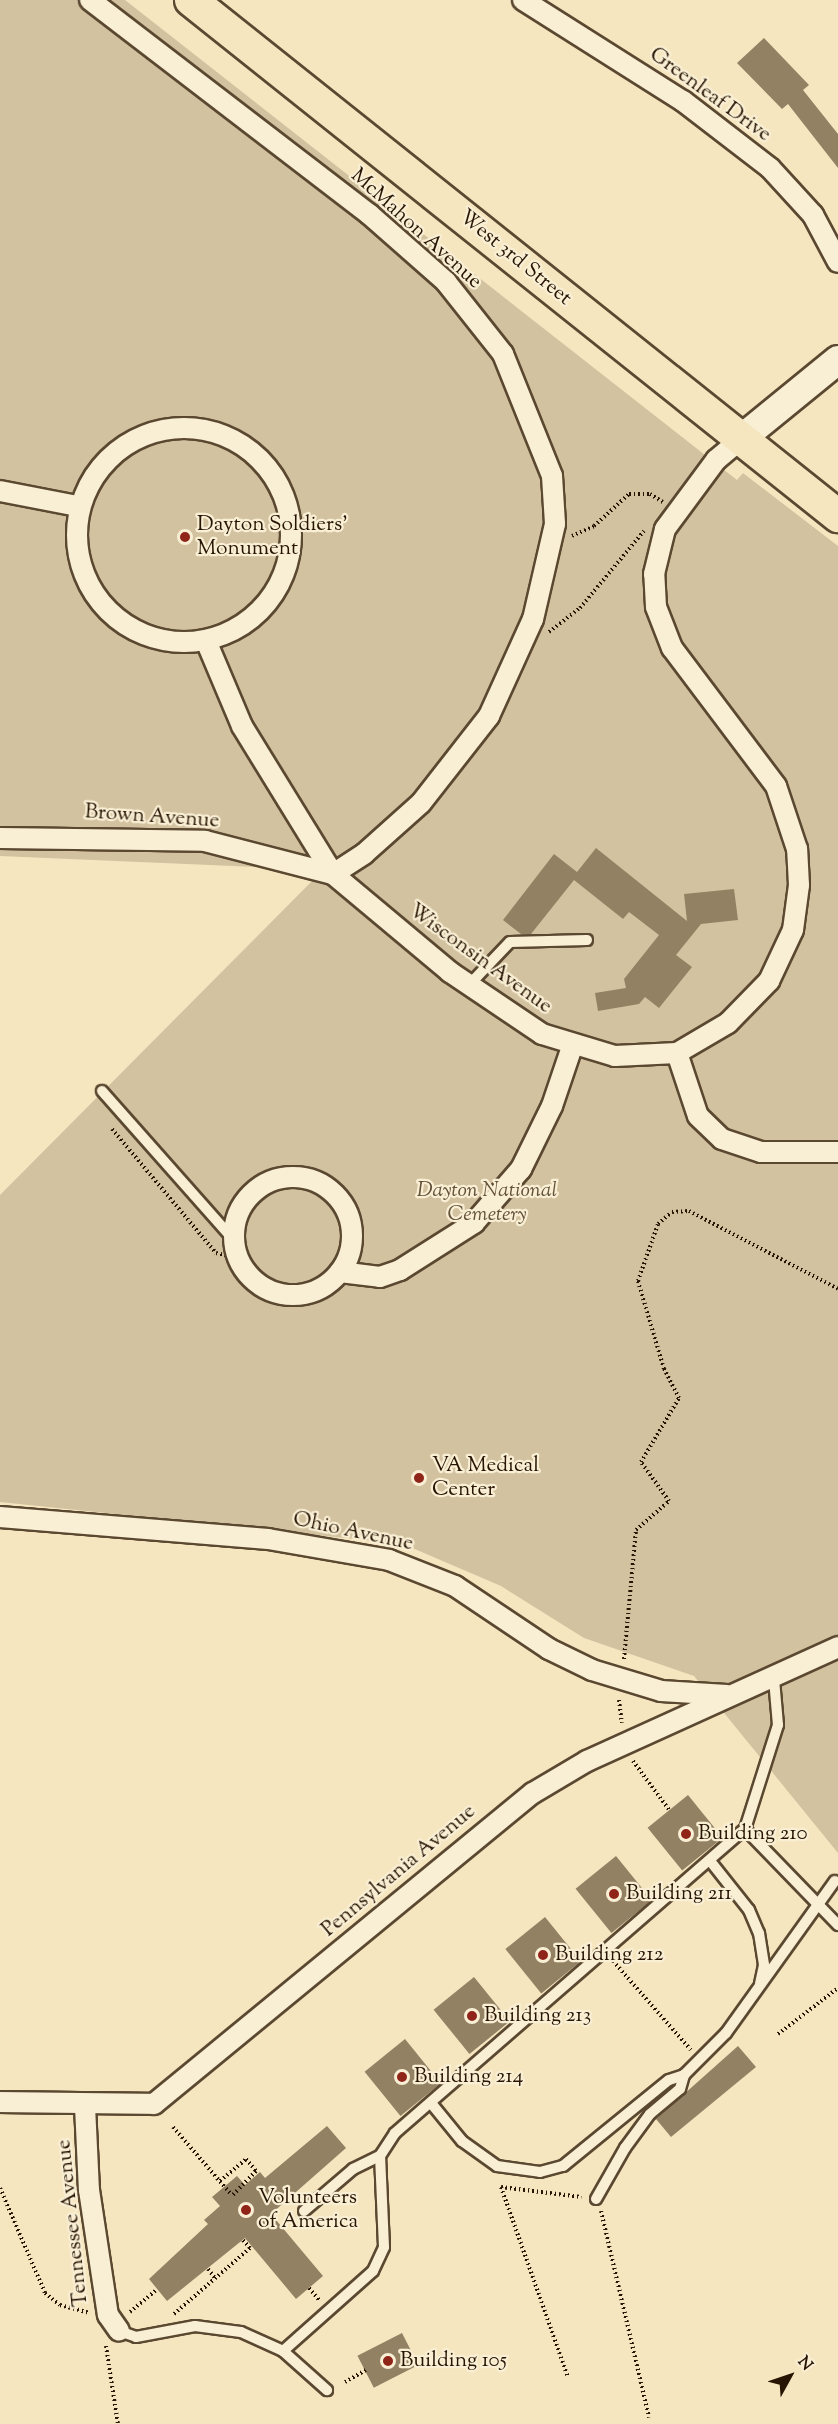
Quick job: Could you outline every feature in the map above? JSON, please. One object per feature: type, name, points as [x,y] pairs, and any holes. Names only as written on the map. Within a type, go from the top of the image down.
[{"type":"main road","name":"West 3rd Street","points":[[191,0],[838,516]]},
{"type":"street","name":"McMahon Avenue","points":[[90,0],[369,214],[464,302],[518,386],[552,476],[554,531],[533,619],[476,738],[421,803],[364,854],[333,874]]},
{"type":"street","name":"Greenleaf Drive","points":[[523,0],[683,102],[770,168],[813,215],[838,262]]},
{"type":"street","points":[[741,439],[838,360]]},
{"type":"street","points":[[187,427],[220,433],[265,465],[290,516],[287,564],[256,614],[225,637],[207,643],[157,638],[111,612],[79,555],[77,506],[109,460],[153,432],[187,427]]},
{"type":"street","name":"Wisconsin Avenue","points":[[207,643],[242,726],[333,874],[469,985],[542,1034],[572,1047],[615,1056],[677,1053],[728,1023],[769,981],[793,930],[800,885],[798,849],[776,786],[672,648],[656,607],[654,574],[665,529],[716,460],[741,439]]},
{"type":"street","points":[[0,491],[77,506]]},
{"type":"street","name":"Brown Avenue","points":[[0,838],[86,835],[205,841],[333,874]]},
{"type":"street","points":[[340,1272],[380,1277],[400,1270],[474,1223],[521,1169],[552,1106],[572,1047]]},
{"type":"street","points":[[677,1053],[698,1116],[722,1139],[761,1152],[838,1152]]},
{"type":"street","points":[[279,1179],[308,1179],[333,1193],[348,1217],[351,1245],[340,1272],[311,1292],[276,1293],[254,1279],[236,1249],[238,1215],[254,1192],[279,1179]]},
{"type":"street","name":"Ohio Avenue","points":[[0,1517],[268,1539],[389,1560],[455,1586],[549,1649],[592,1670],[681,1694],[738,1694]]},
{"type":"street","name":"Pennsylvania Avenue","points":[[0,2103],[85,2106],[154,2104],[533,1793],[587,1761],[774,1679],[838,1647]]},
{"type":"street","name":"Tennessee Avenue","points":[[85,2106],[89,2190],[108,2315],[116,2328]]},
{"type":"lane","points":[[469,985],[510,942],[587,940]]},
{"type":"lane","points":[[102,1091],[236,1249]]},
{"type":"lane","points":[[304,2211],[353,2169],[380,2156],[395,2133],[711,1862],[745,1829],[778,1725],[774,1679]]},
{"type":"lane","points":[[745,1829],[838,1925]]},
{"type":"lane","points":[[711,1862],[750,1910],[759,1933],[764,1965],[758,1990]]},
{"type":"lane","points":[[431,2103],[462,2141],[497,2166],[540,2172],[563,2166],[669,2080],[684,2075],[699,2060],[758,1990],[817,1903],[835,1881]]},
{"type":"lane","points":[[596,2199],[625,2148],[650,2114],[680,2089],[684,2075]]},
{"type":"lane","points":[[283,2351],[373,2271],[384,2247],[380,2156]]},
{"type":"lane","points":[[116,2328],[136,2337],[195,2326],[242,2332],[283,2351],[327,2390]]},
{"type":"path","points":[[554,531],[580,533],[629,494],[650,494],[665,503]]},
{"type":"path","points":[[544,634],[580,608],[649,528]]},
{"type":"path","points":[[110,1126],[216,1253],[236,1249]]},
{"type":"path","points":[[624,1665],[636,1530],[669,1500],[641,1462],[680,1398],[664,1369],[638,1281],[658,1224],[672,1212],[689,1210],[838,1289]]},
{"type":"path","points":[[619,1700],[622,1730]]},
{"type":"path","points":[[632,1758],[670,1811]]},
{"type":"path","points":[[611,1958],[699,2060]]},
{"type":"path","points":[[778,2034],[838,1988]]},
{"type":"path","points":[[172,2127],[220,2181],[232,2194],[256,2171],[246,2159],[220,2181]]},
{"type":"path","points":[[497,2166],[501,2187],[567,2377]]},
{"type":"path","points":[[501,2187],[596,2199],[649,2418]]},
{"type":"path","points":[[0,2188],[45,2293],[60,2305],[94,2313]]},
{"type":"path","points":[[174,2314],[251,2247],[243,2240]]},
{"type":"path","points":[[208,2269],[215,2278]]},
{"type":"path","points":[[118,2424],[116,2328],[157,2289]]},
{"type":"path","points":[[345,2382],[366,2370]]},
{"type":"green space","name":"Dayton National Cemetery","points":[[0,0],[125,0],[737,480],[743,473],[838,546],[838,1853],[694,1676],[584,1638],[501,1586],[403,1544],[0,1502],[0,1195],[323,870],[0,856]]},
{"type":"building","points":[[764,38],[809,85],[803,90],[838,134],[838,168],[788,104],[782,109],[737,63]]},
{"type":"building","points":[[596,848],[687,921],[684,894],[734,889],[738,920],[701,924],[676,955],[692,967],[659,1008],[645,997],[639,1004],[598,1011],[595,993],[626,988],[624,979],[659,935],[629,912],[623,919],[574,880],[531,934],[521,934],[503,920],[554,854],[577,872]]},
{"type":"building","name":"Building 210","points":[[688,1795],[723,1838],[682,1870],[648,1828]]},
{"type":"building","name":"Building 211","points":[[616,1856],[652,1900],[611,1933],[576,1889]]},
{"type":"building","name":"Building 212","points":[[545,1917],[581,1961],[541,1993],[505,1949]]},
{"type":"building","name":"Building 213","points":[[474,1977],[510,2021],[469,2054],[434,2010]]},
{"type":"building","name":"Building 214","points":[[405,2039],[441,2083],[400,2116],[365,2072]]},
{"type":"building","points":[[738,2046],[756,2067],[671,2137],[656,2119]]},
{"type":"building","name":"Volunteers of America","points":[[327,2126],[346,2148],[271,2214],[323,2276],[296,2299],[245,2238],[167,2301],[149,2279],[208,2224],[204,2220],[220,2206],[212,2197],[237,2176],[245,2185],[260,2172],[265,2178]]},
{"type":"building","name":"Building 105","points":[[402,2333],[418,2365],[374,2388],[357,2356]]},
{"type":"place","name":"Dayton Soldiers’ Monument","points":[[185,537]]},
{"type":"place","name":"VA Medical Center","points":[[419,1478]]},
{"type":"place","name":"Building 210","points":[[686,1834]]},
{"type":"place","name":"Building 211","points":[[614,1894]]},
{"type":"place","name":"Building 212","points":[[543,1955]]},
{"type":"place","name":"Building 213","points":[[472,2016]]},
{"type":"place","name":"Building 214","points":[[402,2077]]},
{"type":"place","name":"Volunteers of America","points":[[246,2210]]},
{"type":"place","name":"Building 105","points":[[388,2361]]}]
